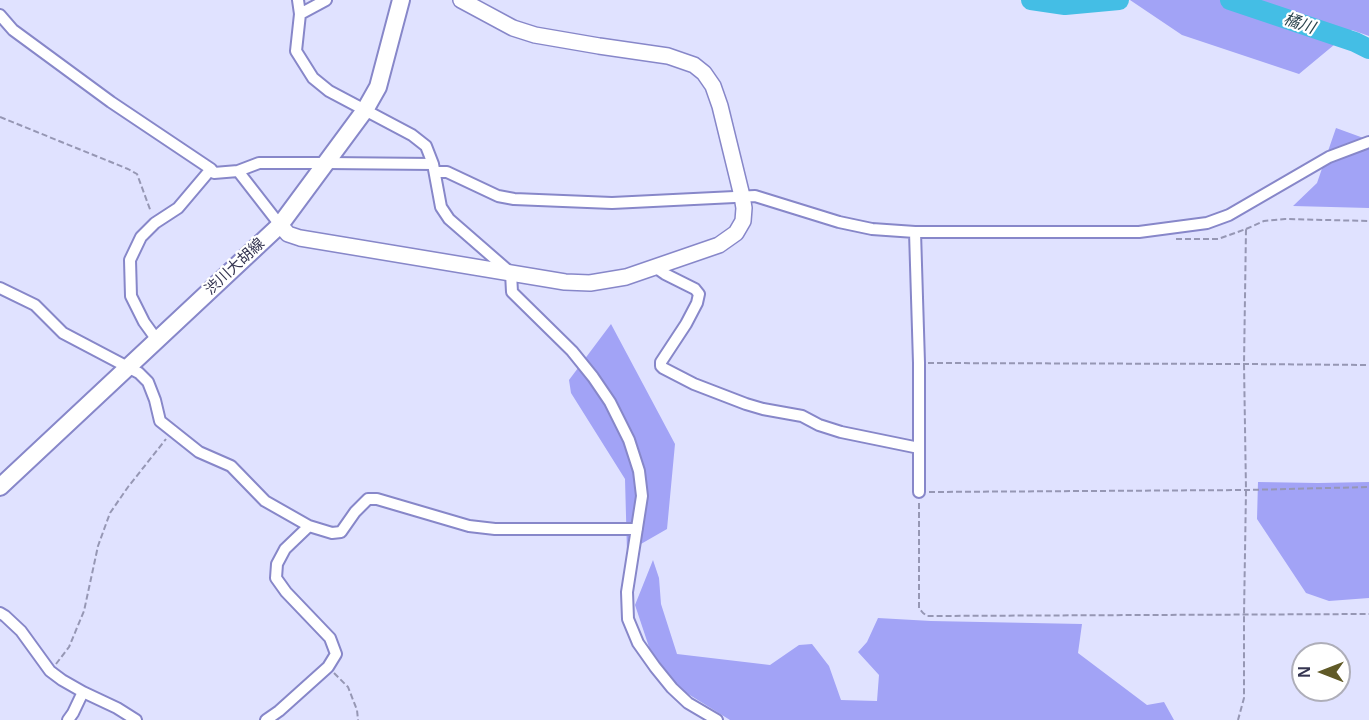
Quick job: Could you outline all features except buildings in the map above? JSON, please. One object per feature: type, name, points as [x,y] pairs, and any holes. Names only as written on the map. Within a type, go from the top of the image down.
[{"type":"main road","name":"渋川大胡線","points":[[0,487],[280,225],[365,110],[378,87],[401,0]]},
{"type":"street","points":[[298,0],[300,14],[296,51],[313,78],[329,91],[412,135],[426,146],[434,168],[441,207],[449,219],[511,273],[512,292],[572,351],[610,402],[629,440],[639,471],[642,496],[627,592],[628,619],[638,642],[672,688],[688,703],[717,720]]},
{"type":"street","points":[[300,14],[326,0]]},
{"type":"street","points":[[238,171],[288,234],[300,238],[565,282],[590,283],[626,277],[718,245],[736,233],[743,221],[742,196],[720,106],[704,73],[694,65],[668,56],[535,35],[513,28],[461,0]]},
{"type":"street","points":[[0,15],[13,30],[111,102],[214,173],[238,171],[259,163],[327,163],[434,168],[498,196],[514,199],[612,203],[755,196],[839,222],[872,229],[915,232],[1139,232],[1207,224],[1251,203],[1329,157],[1369,142]]},
{"type":"street","points":[[157,340],[144,322],[131,296],[130,260],[141,237],[155,222],[178,208],[211,169]]},
{"type":"street","points":[[915,232],[919,363],[919,492]]},
{"type":"street","points":[[655,267],[695,289],[699,294],[686,324],[661,362],[663,368],[694,384],[746,404],[802,416],[819,425],[841,432],[919,448]]},
{"type":"street","points":[[0,288],[35,305],[63,333],[139,373],[148,382],[160,421],[199,452],[231,466],[265,501],[309,526],[332,533],[341,532],[355,512],[368,499],[377,498],[470,526],[637,529]]},
{"type":"street","points":[[266,720],[328,667],[336,654],[330,638],[286,592],[276,578],[278,564],[285,549],[309,526]]},
{"type":"street","points":[[0,613],[21,631],[50,670],[62,680],[136,720]]},
{"type":"street","points":[[68,720],[83,692]]},
{"type":"path","points":[[0,117],[137,174],[155,222]]},
{"type":"path","points":[[1172,239],[1218,240],[1264,221],[1285,219],[1369,221]]},
{"type":"path","points":[[1238,720],[1244,698],[1246,229]]},
{"type":"path","points":[[919,363],[1369,365]]},
{"type":"path","points":[[50,670],[69,648],[84,611],[99,546],[110,513],[173,430]]},
{"type":"path","points":[[1369,487],[919,492],[919,608],[927,616],[1369,614]]},
{"type":"path","points":[[328,667],[348,687],[357,710],[358,720]]},
{"type":"shaded area","points":[[1130,0],[1369,0],[1369,36],[1352,30],[1299,74],[1182,35]]},
{"type":"shaded area","points":[[1336,128],[1369,140],[1369,208],[1293,206],[1317,183]]},
{"type":"shaded area","points":[[611,324],[675,444],[667,529],[627,552],[625,479],[571,393],[569,380]]},
{"type":"shaded area","points":[[1258,482],[1369,482],[1369,598],[1329,601],[1306,593],[1257,519]]},
{"type":"shaded area","points":[[653,560],[659,578],[661,604],[677,654],[770,665],[799,645],[812,644],[829,666],[841,700],[877,701],[879,675],[858,652],[867,642],[878,618],[1082,624],[1078,653],[1147,705],[1164,702],[1174,720],[730,720],[680,689],[651,653],[635,605]]},
{"type":"waterway","name":"橘川","points":[[1031,0],[1065,5],[1119,0]]},
{"type":"waterway","name":"橘川","points":[[1230,0],[1355,42],[1369,49]]}]
